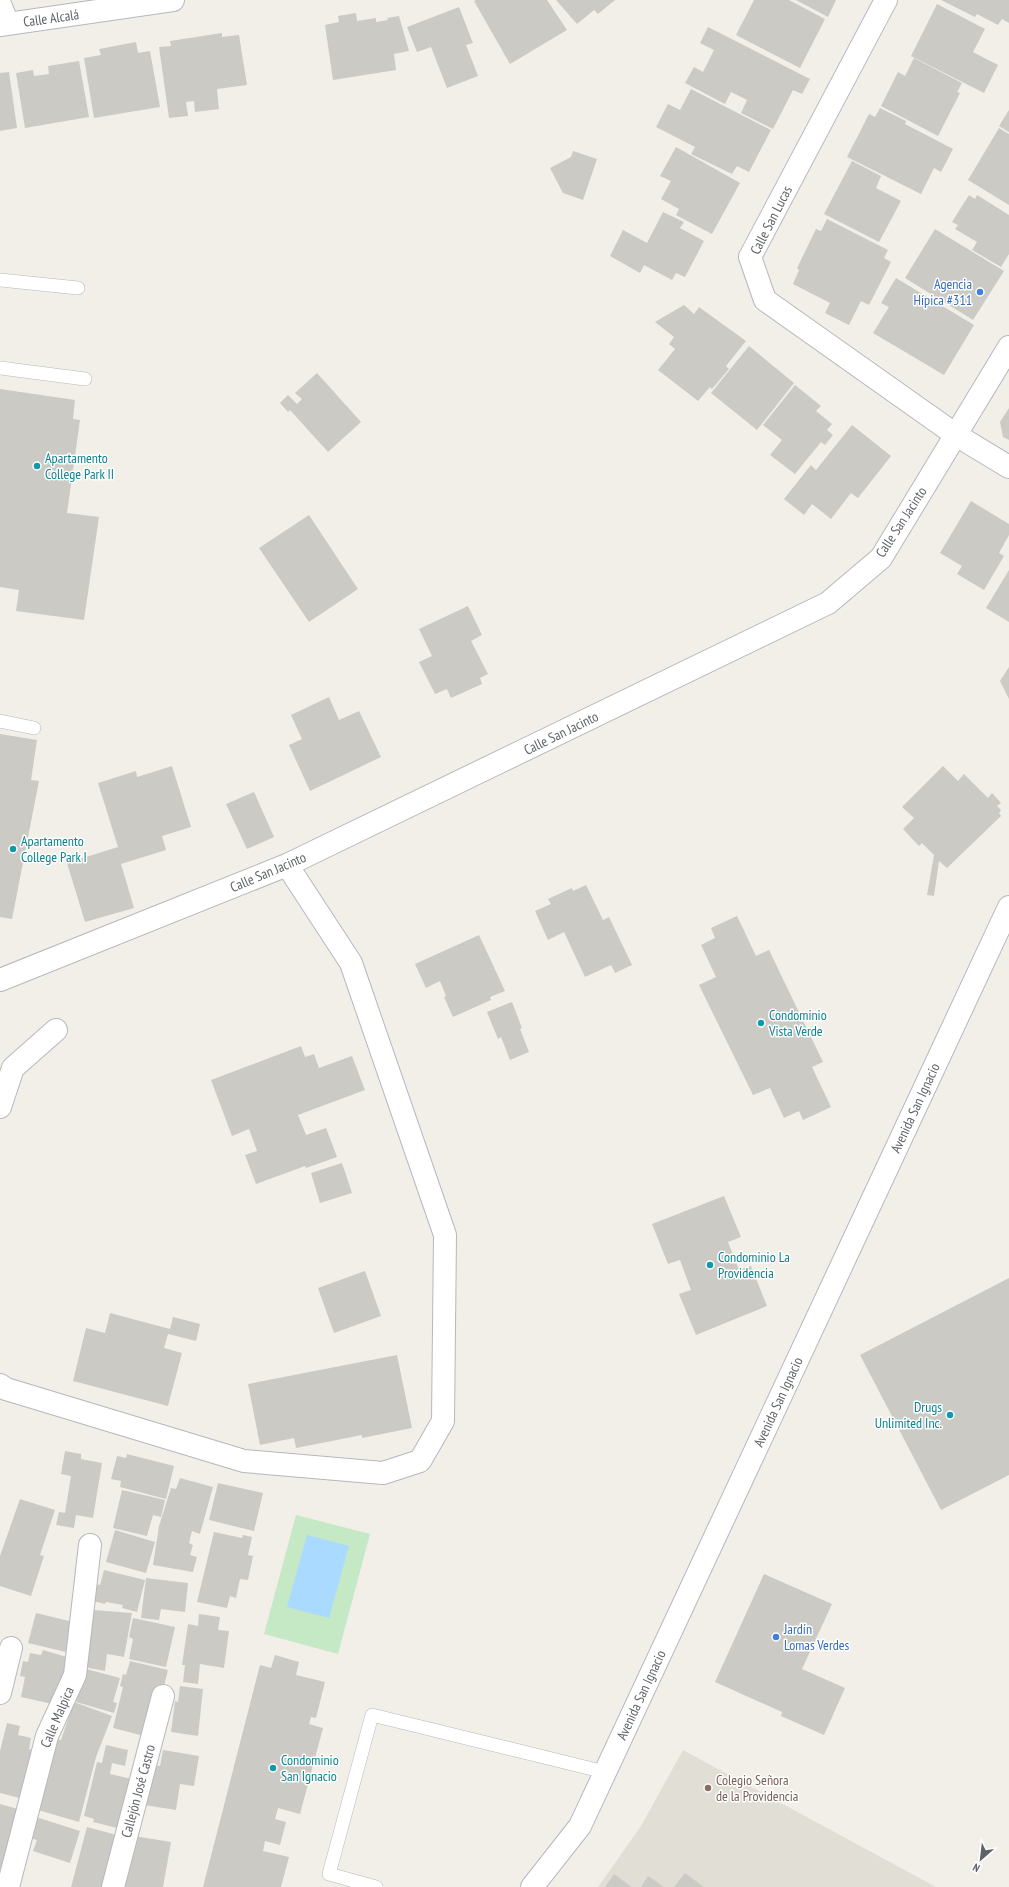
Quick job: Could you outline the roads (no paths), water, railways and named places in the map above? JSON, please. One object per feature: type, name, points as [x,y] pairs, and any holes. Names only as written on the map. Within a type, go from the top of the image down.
[{"type":"street","name":"Calle Alcalá","points":[[4,25],[173,0]]},
{"type":"street","name":"Calle San Lucas","points":[[886,0],[750,257],[765,300],[956,435],[1009,467]]},
{"type":"street","points":[[0,4],[4,25]]},
{"type":"street","name":"Calle San Jacinto","points":[[0,980],[287,865],[828,603],[881,558],[1009,347]]},
{"type":"street","points":[[0,1385],[6,1389],[244,1461],[383,1473],[420,1461],[443,1421],[445,1235],[351,963],[287,865]]},
{"type":"street","name":"Avenida San Ignacio","points":[[532,1887],[580,1826],[1009,907]]},
{"type":"street","points":[[0,1107],[13,1068],[56,1030]]},
{"type":"street","name":"Calle Malpica","points":[[8,1887],[47,1736],[75,1675],[90,1545]]},
{"type":"street","points":[[0,1693],[11,1648]]},
{"type":"street","name":"Callejón José Castro","points":[[113,1887],[163,1696]]},
{"type":"lane","points":[[0,280],[78,288]]},
{"type":"lane","points":[[0,368],[85,379]]},
{"type":"lane","points":[[0,721],[34,728]]},
{"type":"lane","points":[[376,1887],[329,1874],[372,1715],[605,1772]]},
{"type":"water","points":[[307,1535],[349,1546],[329,1618],[287,1607]]},
{"type":"place","name":"Agencia Hípica #311","points":[[980,292]]},
{"type":"place","name":"Apartamento College Park II","points":[[37,466]]},
{"type":"place","name":"Apartamento College Park I","points":[[13,849]]},
{"type":"place","name":"Condominio Vista Verde","points":[[761,1023]]},
{"type":"place","name":"Condominio La Providencia","points":[[710,1265]]},
{"type":"place","name":"Drugs Unlimited Inc.","points":[[950,1415]]},
{"type":"place","name":"Jardín Lomas Verdes","points":[[776,1637]]},
{"type":"place","name":"Condominio San Ignacio","points":[[273,1768]]},
{"type":"place","name":"Colegio Señora de la Providencia","points":[[708,1788]]}]
